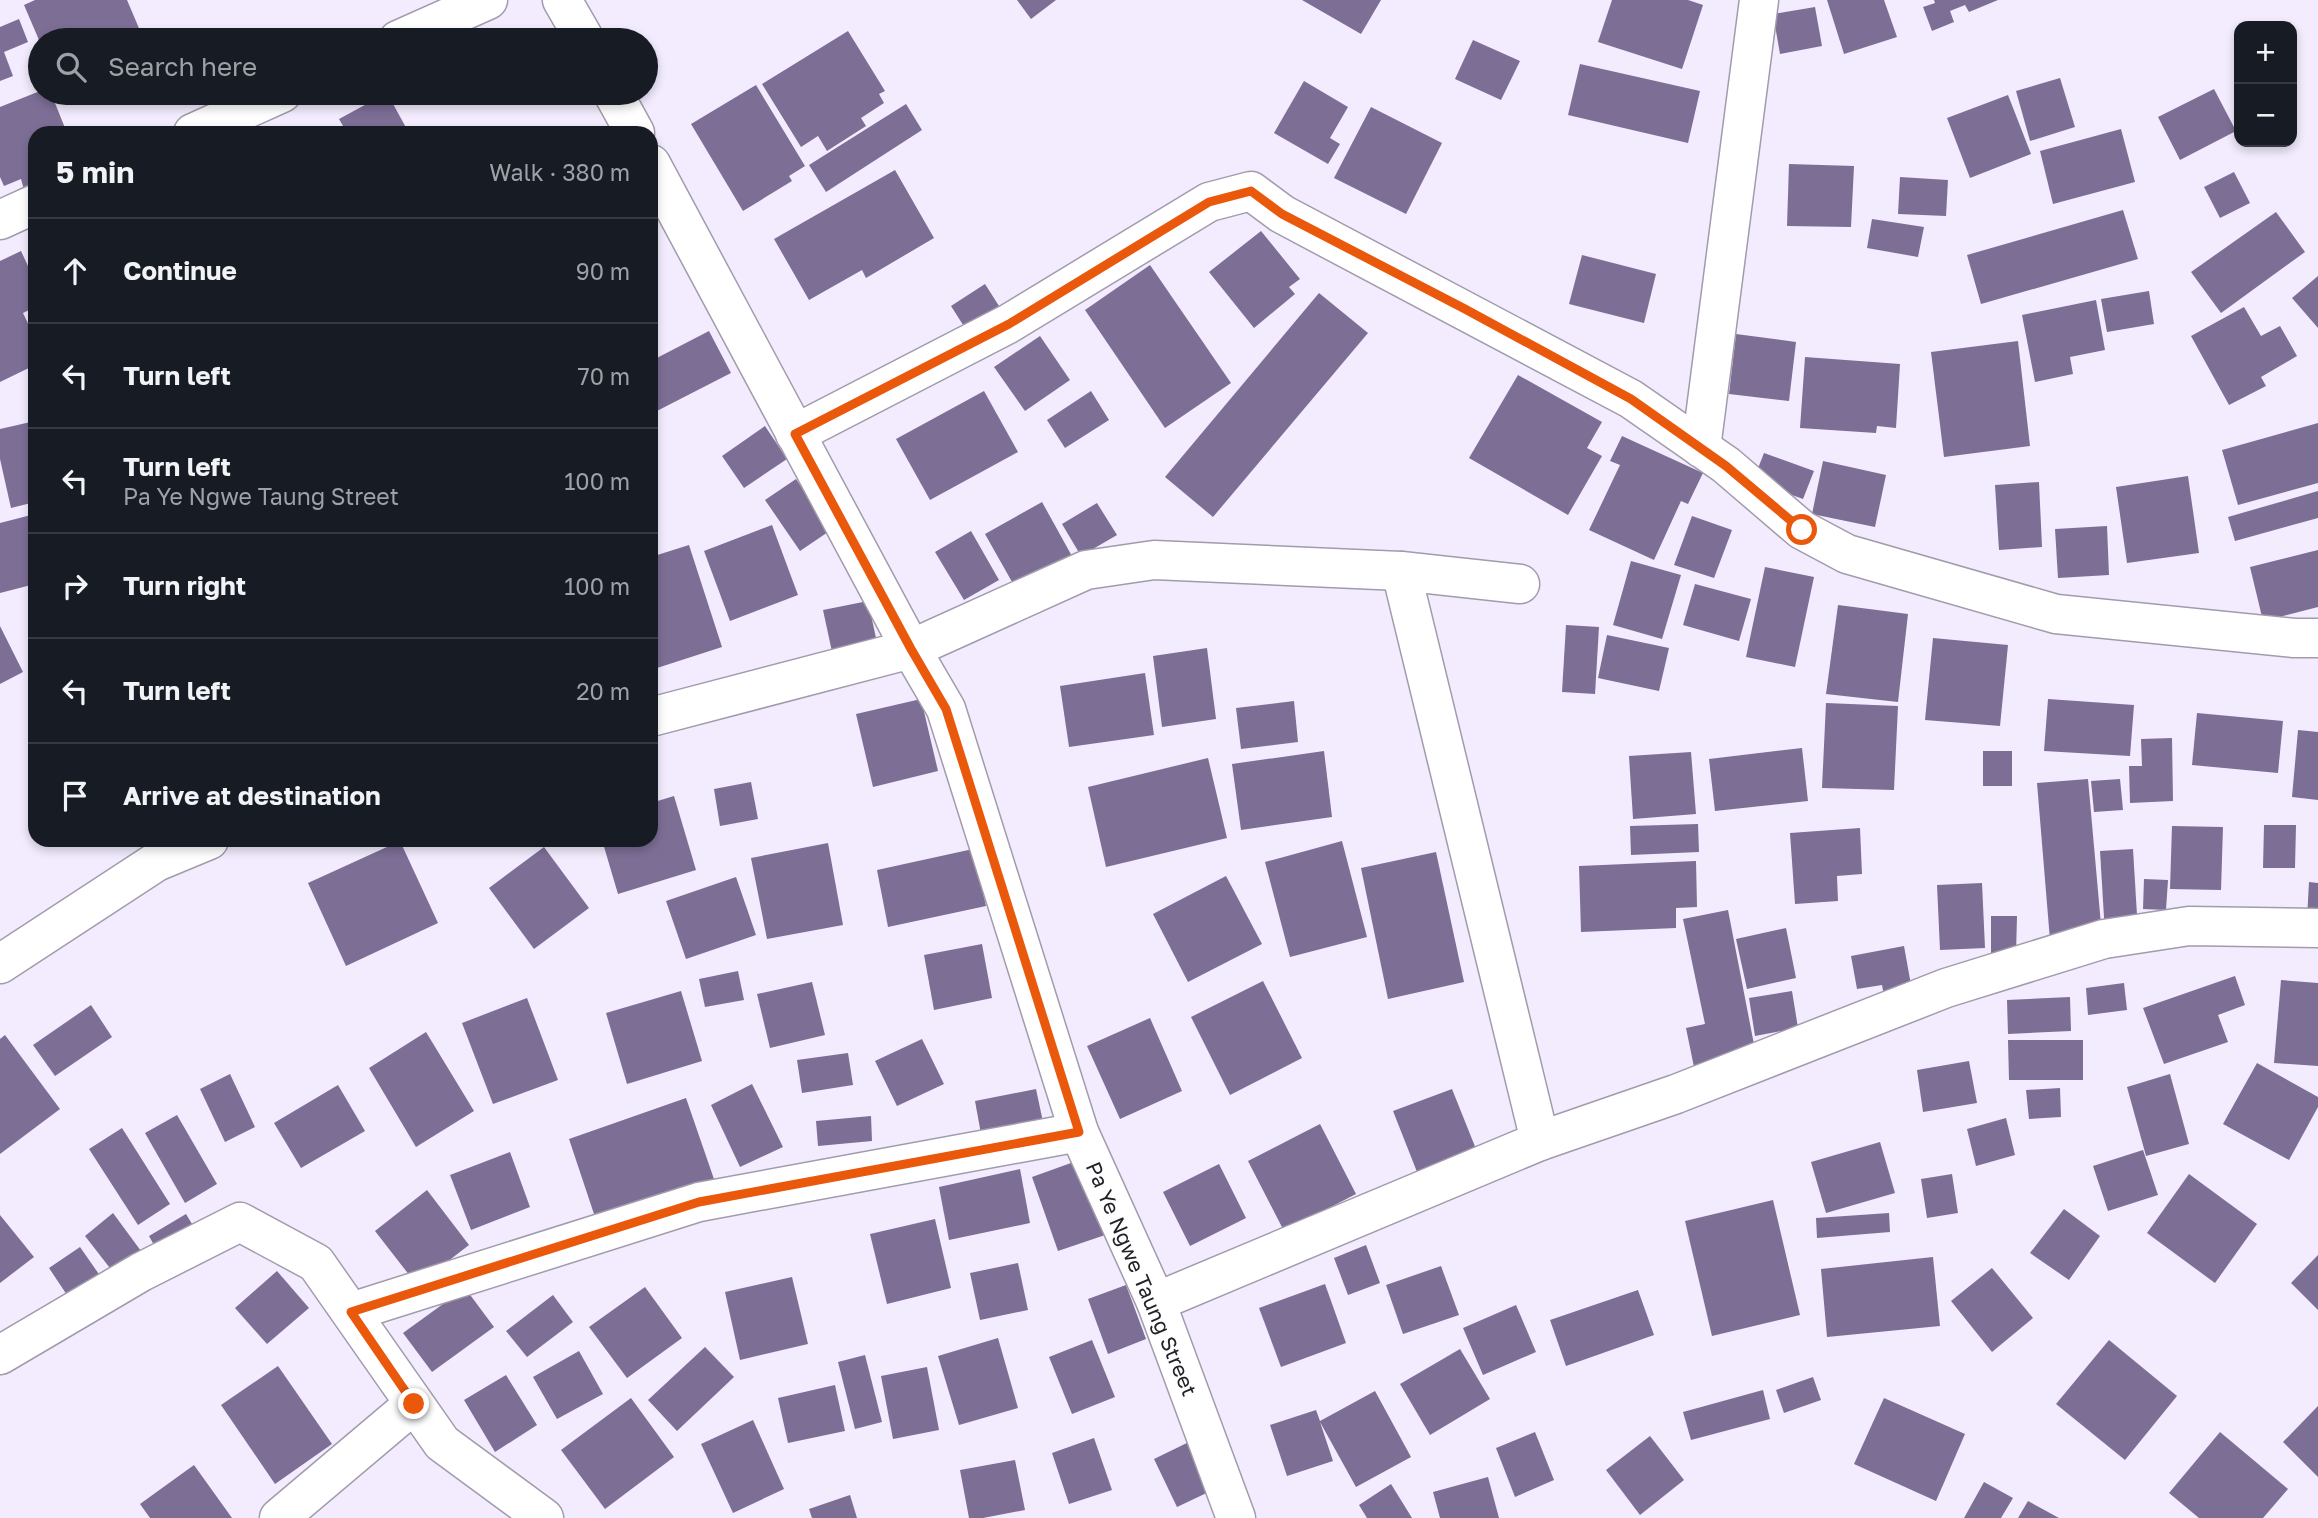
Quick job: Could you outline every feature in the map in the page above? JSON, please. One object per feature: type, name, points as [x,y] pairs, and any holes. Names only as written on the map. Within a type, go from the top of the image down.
[{"type":"street","points":[[425,28],[488,0]]},
{"type":"street","points":[[562,0],[578,28]]},
{"type":"street","points":[[1701,448],[1759,0]]},
{"type":"street","points":[[209,126],[255,105]]},
{"type":"street","points":[[620,105],[631,126]]},
{"type":"street","name":"Pa Ye Ngwe Taung Street","points":[[658,177],[911,649],[946,709],[1079,1132],[1156,1302],[1236,1518]]},
{"type":"street","points":[[795,434],[1009,324],[1209,202],[1251,191],[1282,214],[1631,399],[1726,466],[1802,530],[1847,554],[2056,614],[2294,638],[2318,638]]},
{"type":"street","points":[[0,220],[28,207]]},
{"type":"street","points":[[658,715],[911,649],[1086,570],[1154,559],[1401,571],[1520,584]]},
{"type":"street","points":[[1401,571],[1540,1141]]},
{"type":"street","points":[[0,964],[156,862],[192,847]]},
{"type":"street","points":[[1156,1302],[1540,1141],[1676,1094],[1946,988],[2104,939],[2189,926],[2318,928]]},
{"type":"street","points":[[351,1312],[699,1202],[1079,1132]]},
{"type":"street","points":[[0,1354],[141,1272],[240,1222],[316,1263],[442,1443],[544,1518]]},
{"type":"street","points":[[279,1518],[414,1404]]},
{"type":"building","points":[[35,0],[127,0],[139,28],[34,28],[24,5]]},
{"type":"building","points":[[1017,0],[1056,0],[1031,19]]},
{"type":"building","points":[[1302,0],[1381,0],[1361,34]]},
{"type":"building","points":[[1612,0],[1688,0],[1703,5],[1682,69],[1598,42]]},
{"type":"building","points":[[1827,0],[1884,0],[1897,37],[1844,54]]},
{"type":"building","points":[[1934,0],[1998,0],[1969,12],[1965,5],[1950,11],[1954,22],[1932,31],[1923,7],[1935,3]]},
{"type":"building","points":[[1815,7],[1822,46],[1780,54],[1773,14]]},
{"type":"building","points":[[19,19],[28,42],[4,52],[13,76],[0,81],[0,27]]},
{"type":"building","points":[[848,31],[885,91],[879,94],[884,103],[861,118],[866,126],[827,151],[818,136],[801,147],[762,84]]},
{"type":"building","points":[[1473,40],[1520,61],[1501,100],[1455,79]]},
{"type":"building","points":[[1580,64],[1700,91],[1688,143],[1568,115]]},
{"type":"building","points":[[2060,78],[2075,127],[2030,141],[2016,91]]},
{"type":"building","points":[[1304,81],[1348,107],[1330,138],[1340,144],[1328,164],[1274,133]]},
{"type":"building","points":[[756,85],[805,166],[789,176],[792,181],[743,211],[691,124]]},
{"type":"building","points":[[2214,89],[2234,132],[2180,160],[2158,117]]},
{"type":"building","points":[[2008,95],[2031,154],[1970,178],[1947,118]]},
{"type":"building","points":[[28,96],[28,105],[56,105],[64,126],[28,126],[28,192],[25,193],[21,179],[4,186],[0,177],[0,107]]},
{"type":"building","points":[[906,104],[922,130],[826,192],[809,165]]},
{"type":"building","points":[[365,105],[394,105],[405,126],[343,126],[339,119]]},
{"type":"building","points":[[1371,107],[1442,143],[1406,214],[1334,178]]},
{"type":"building","points":[[2121,129],[2135,182],[2053,204],[2040,151]]},
{"type":"building","points":[[1789,164],[1854,166],[1851,227],[1787,226]]},
{"type":"building","points":[[895,170],[934,238],[866,278],[862,270],[809,300],[774,239]]},
{"type":"building","points":[[2234,172],[2250,203],[2220,218],[2204,187]]},
{"type":"building","points":[[1900,177],[1948,180],[1946,216],[1898,214]]},
{"type":"building","points":[[2123,210],[2138,259],[1981,304],[1967,255]]},
{"type":"building","points":[[2276,212],[2305,252],[2221,313],[2191,272]]},
{"type":"building","points":[[1872,219],[1924,227],[1918,257],[1867,248]]},
{"type":"building","points":[[1261,231],[1300,279],[1289,287],[1295,294],[1254,328],[1209,272]]},
{"type":"building","points":[[21,251],[28,266],[28,310],[23,313],[28,323],[28,368],[0,382],[0,261]]},
{"type":"building","points":[[1582,255],[1656,274],[1644,323],[1569,304]]},
{"type":"building","points":[[1150,265],[1231,383],[1165,428],[1085,310]]},
{"type":"building","points":[[2318,276],[2318,328],[2292,298]]},
{"type":"building","points":[[985,284],[1006,317],[972,339],[951,306]]},
{"type":"building","points":[[2149,291],[2154,324],[2107,332],[2101,299]]},
{"type":"building","points":[[1319,293],[1368,333],[1213,517],[1165,477]]},
{"type":"building","points":[[2096,300],[2105,350],[2070,357],[2073,374],[2035,382],[2022,315]]},
{"type":"building","points":[[2244,307],[2261,336],[2280,326],[2297,356],[2261,377],[2266,386],[2229,405],[2191,336]]},
{"type":"building","points":[[709,331],[731,373],[658,410],[658,357]]},
{"type":"building","points":[[1736,334],[1796,342],[1789,401],[1729,394]]},
{"type":"building","points":[[1040,336],[1070,380],[1025,411],[994,367]]},
{"type":"building","points":[[2018,341],[2030,446],[1944,457],[1931,352]]},
{"type":"building","points":[[1805,357],[1900,364],[1896,428],[1877,426],[1876,433],[1800,428]]},
{"type":"building","points":[[1518,375],[1602,422],[1587,448],[1602,456],[1568,515],[1469,458]]},
{"type":"building","points":[[984,391],[1018,452],[930,500],[896,439]]},
{"type":"building","points":[[1091,391],[1109,420],[1065,448],[1047,420]]},
{"type":"building","points":[[28,423],[28,504],[11,508],[0,459],[0,429]]},
{"type":"building","points":[[2318,423],[2318,483],[2238,505],[2222,450]]},
{"type":"building","points":[[765,426],[787,459],[744,488],[722,456]]},
{"type":"building","points":[[1622,436],[1703,473],[1688,504],[1681,501],[1654,560],[1589,530],[1620,465],[1610,461]]},
{"type":"building","points":[[1764,453],[1814,471],[1803,499],[1753,481]]},
{"type":"building","points":[[1823,461],[1886,475],[1875,527],[1812,514]]},
{"type":"building","points":[[2188,476],[2199,553],[2127,563],[2116,487]]},
{"type":"building","points":[[796,479],[831,530],[800,551],[765,500]]},
{"type":"building","points":[[2039,482],[2042,547],[1999,550],[1995,485]]},
{"type":"building","points":[[2318,491],[2318,518],[2235,541],[2228,517]]},
{"type":"building","points":[[1042,502],[1073,558],[1016,589],[985,534]]},
{"type":"building","points":[[1097,503],[1117,535],[1081,556],[1062,524]]},
{"type":"building","points":[[28,516],[28,586],[0,593],[0,523]]},
{"type":"building","points":[[1692,516],[1732,530],[1714,578],[1674,565]]},
{"type":"building","points":[[772,525],[798,595],[730,621],[704,551]]},
{"type":"building","points":[[2107,526],[2109,575],[2058,578],[2055,529]]},
{"type":"building","points":[[971,531],[999,580],[964,600],[935,552]]},
{"type":"building","points":[[689,545],[722,647],[658,668],[658,555]]},
{"type":"building","points":[[2318,550],[2318,607],[2263,621],[2250,567]]},
{"type":"building","points":[[1631,561],[1681,575],[1662,639],[1613,625]]},
{"type":"building","points":[[1765,567],[1814,577],[1795,667],[1746,657]]},
{"type":"building","points":[[1695,584],[1751,599],[1739,641],[1683,625]]},
{"type":"building","points":[[868,601],[879,652],[834,661],[823,610]]},
{"type":"building","points":[[1838,605],[1908,614],[1898,702],[1826,694]]},
{"type":"building","points":[[1566,625],[1599,627],[1595,694],[1562,692]]},
{"type":"building","points":[[0,626],[23,672],[0,684]]},
{"type":"building","points":[[1607,635],[1669,648],[1659,691],[1598,678]]},
{"type":"building","points":[[1933,638],[2008,645],[2000,726],[1925,720]]},
{"type":"building","points":[[1207,648],[1216,719],[1162,727],[1153,656]]},
{"type":"building","points":[[1145,673],[1154,735],[1069,747],[1060,686]]},
{"type":"building","points":[[921,699],[938,771],[873,787],[856,714]]},
{"type":"building","points":[[2048,699],[2134,705],[2130,756],[2044,751]]},
{"type":"building","points":[[1294,701],[1298,742],[1241,749],[1236,708]]},
{"type":"building","points":[[1826,703],[1898,706],[1894,790],[1822,788]]},
{"type":"building","points":[[2197,713],[2283,721],[2278,773],[2192,765]]},
{"type":"building","points":[[2298,730],[2318,732],[2318,800],[2292,797]]},
{"type":"building","points":[[2172,738],[2173,801],[2130,803],[2129,766],[2142,766],[2141,739]]},
{"type":"building","points":[[1802,748],[1808,801],[1715,811],[1709,759]]},
{"type":"building","points":[[1324,751],[1332,817],[1241,830],[1232,764]]},
{"type":"building","points":[[1983,751],[2012,751],[2012,786],[1983,786]]},
{"type":"building","points":[[1691,752],[1696,814],[1633,819],[1629,756]]},
{"type":"building","points":[[1208,758],[1227,838],[1106,867],[1088,787]]},
{"type":"building","points":[[2088,779],[2102,936],[2050,940],[2037,783]]},
{"type":"building","points":[[2120,779],[2123,810],[2094,812],[2091,781]]},
{"type":"building","points":[[751,782],[758,819],[720,826],[714,789]]},
{"type":"building","points":[[674,796],[696,870],[618,894],[604,847],[658,847],[658,801]]},
{"type":"building","points":[[1698,824],[1699,852],[1631,855],[1630,826]]},
{"type":"building","points":[[2264,825],[2296,825],[2295,868],[2263,868]]},
{"type":"building","points":[[2172,826],[2223,827],[2221,890],[2170,889]]},
{"type":"building","points":[[1860,828],[1862,874],[1837,876],[1838,901],[1795,904],[1790,833]]},
{"type":"building","points":[[1342,841],[1367,937],[1290,957],[1265,862]]},
{"type":"building","points":[[828,843],[843,925],[767,939],[751,858]]},
{"type":"building","points":[[387,847],[403,847],[438,923],[346,966],[308,883]]},
{"type":"building","points":[[544,847],[589,908],[534,949],[489,888]]},
{"type":"building","points":[[973,849],[986,906],[888,927],[877,870]]},
{"type":"building","points":[[2133,849],[2138,932],[2105,934],[2100,851]]},
{"type":"building","points":[[1436,852],[1464,982],[1388,999],[1361,868]]},
{"type":"building","points":[[1696,861],[1697,907],[1676,908],[1676,928],[1581,932],[1579,866]]},
{"type":"building","points":[[1226,876],[1262,944],[1188,982],[1153,914]]},
{"type":"building","points":[[736,877],[756,935],[686,959],[666,901]]},
{"type":"building","points":[[2144,879],[2168,880],[2166,910],[2143,909]]},
{"type":"building","points":[[2309,882],[2318,883],[2318,920],[2307,919]]},
{"type":"building","points":[[1982,883],[1985,948],[1940,950],[1937,885]]},
{"type":"building","points":[[1728,910],[1757,1060],[1695,1072],[1686,1028],[1705,1024],[1683,919]]},
{"type":"building","points":[[1991,916],[2017,916],[2016,954],[1991,955]]},
{"type":"building","points":[[1786,928],[1796,978],[1747,989],[1736,939]]},
{"type":"building","points":[[982,944],[992,998],[934,1010],[924,955]]},
{"type":"building","points":[[1904,946],[1913,996],[1885,1001],[1882,985],[1857,989],[1851,956]]},
{"type":"building","points":[[738,971],[744,1000],[705,1007],[699,979]]},
{"type":"building","points":[[2235,976],[2245,1005],[2218,1015],[2228,1042],[2164,1064],[2143,1008]]},
{"type":"building","points":[[2281,980],[2318,983],[2318,1066],[2274,1063]]},
{"type":"building","points":[[1263,981],[1302,1058],[1230,1095],[1191,1017]]},
{"type":"building","points":[[812,982],[825,1035],[770,1048],[757,994]]},
{"type":"building","points":[[2124,983],[2127,1010],[2088,1015],[2086,988]]},
{"type":"building","points":[[681,991],[702,1061],[627,1084],[606,1013]]},
{"type":"building","points":[[1792,991],[1798,1028],[1755,1036],[1749,998]]},
{"type":"building","points":[[2070,997],[2071,1031],[2008,1034],[2007,1000]]},
{"type":"building","points":[[527,998],[558,1080],[493,1104],[462,1023]]},
{"type":"building","points":[[91,1005],[112,1037],[55,1076],[33,1045]]},
{"type":"building","points":[[1150,1018],[1182,1091],[1120,1119],[1087,1046]]},
{"type":"building","points":[[426,1032],[474,1111],[416,1147],[369,1068]]},
{"type":"building","points":[[5,1035],[60,1109],[0,1154],[0,1039]]},
{"type":"building","points":[[922,1039],[944,1084],[897,1106],[875,1061]]},
{"type":"building","points":[[2008,1040],[2083,1040],[2083,1080],[2009,1080]]},
{"type":"building","points":[[848,1053],[853,1085],[802,1093],[797,1060]]},
{"type":"building","points":[[1969,1061],[1977,1103],[1923,1112],[1917,1070]]},
{"type":"building","points":[[2257,1063],[2318,1097],[2318,1107],[2289,1160],[2223,1124]]},
{"type":"building","points":[[230,1074],[255,1127],[225,1142],[200,1089]]},
{"type":"building","points":[[2170,1074],[2189,1144],[2146,1156],[2127,1087]]},
{"type":"building","points":[[752,1084],[783,1147],[740,1167],[711,1105]]},
{"type":"building","points":[[338,1085],[365,1131],[301,1168],[274,1123]]},
{"type":"building","points":[[2060,1088],[2061,1117],[2029,1119],[2026,1090]]},
{"type":"building","points":[[1036,1089],[1043,1122],[981,1134],[975,1101]]},
{"type":"building","points":[[1452,1089],[1478,1154],[1419,1177],[1393,1111]]},
{"type":"building","points":[[686,1098],[715,1182],[597,1223],[569,1139]]},
{"type":"building","points":[[177,1115],[217,1184],[185,1203],[145,1133]]},
{"type":"building","points":[[871,1116],[872,1141],[818,1146],[816,1121]]},
{"type":"building","points":[[2006,1118],[2015,1155],[1976,1166],[1967,1129]]},
{"type":"building","points":[[1320,1124],[1356,1194],[1284,1231],[1248,1161]]},
{"type":"building","points":[[122,1128],[170,1204],[138,1225],[89,1149]]},
{"type":"building","points":[[1880,1142],[1895,1193],[1826,1213],[1811,1162]]},
{"type":"building","points":[[2143,1150],[2158,1195],[2108,1211],[2093,1166]]},
{"type":"building","points":[[510,1152],[530,1207],[471,1230],[450,1175]]},
{"type":"building","points":[[1082,1159],[1108,1234],[1058,1251],[1032,1177]]},
{"type":"building","points":[[1219,1164],[1246,1218],[1190,1246],[1163,1192]]},
{"type":"building","points":[[1020,1169],[1030,1223],[949,1240],[939,1187]]},
{"type":"building","points":[[1952,1174],[1958,1213],[1927,1218],[1921,1179]]},
{"type":"building","points":[[2189,1174],[2257,1224],[2215,1283],[2147,1233]]},
{"type":"building","points":[[427,1190],[469,1245],[417,1285],[375,1231]]},
{"type":"building","points":[[1773,1200],[1800,1315],[1712,1336],[1685,1221]]},
{"type":"building","points":[[2064,1209],[2100,1236],[2069,1280],[2030,1253]]},
{"type":"building","points":[[113,1213],[141,1251],[113,1272],[85,1236]]},
{"type":"building","points":[[1889,1213],[1890,1232],[1817,1238],[1816,1218]]},
{"type":"building","points":[[186,1214],[198,1234],[160,1256],[149,1236]]},
{"type":"building","points":[[0,1215],[34,1257],[0,1283]]},
{"type":"building","points":[[935,1219],[951,1288],[887,1304],[870,1234]]},
{"type":"building","points":[[1366,1245],[1380,1283],[1348,1295],[1334,1258]]},
{"type":"building","points":[[80,1247],[103,1280],[71,1301],[49,1268]]},
{"type":"building","points":[[2318,1255],[2318,1310],[2291,1283]]},
{"type":"building","points":[[1933,1257],[1940,1326],[1827,1337],[1821,1269]]},
{"type":"building","points":[[1018,1263],[1028,1310],[980,1320],[970,1273]]},
{"type":"building","points":[[1441,1266],[1459,1315],[1403,1334],[1386,1285]]},
{"type":"building","points":[[1992,1268],[2033,1318],[1992,1352],[1951,1301]]},
{"type":"building","points":[[277,1271],[309,1308],[267,1344],[235,1308]]},
{"type":"building","points":[[792,1277],[808,1344],[740,1360],[725,1292]]},
{"type":"building","points":[[1325,1284],[1346,1343],[1281,1367],[1259,1308]]},
{"type":"building","points":[[1126,1285],[1146,1339],[1108,1354],[1088,1299]]},
{"type":"building","points":[[645,1287],[682,1338],[627,1378],[589,1327]]},
{"type":"building","points":[[465,1288],[494,1327],[432,1372],[403,1333]]},
{"type":"building","points":[[1638,1290],[1654,1335],[1566,1366],[1550,1320]]},
{"type":"building","points":[[553,1295],[573,1322],[527,1357],[506,1331]]},
{"type":"building","points":[[1516,1305],[1536,1352],[1483,1375],[1463,1328]]},
{"type":"building","points":[[998,1338],[1018,1408],[959,1425],[938,1356]]},
{"type":"building","points":[[1092,1340],[1115,1397],[1072,1414],[1049,1357]]},
{"type":"building","points":[[2109,1340],[2177,1396],[2125,1460],[2056,1404]]},
{"type":"building","points":[[705,1347],[734,1377],[677,1431],[648,1400]]},
{"type":"building","points":[[1460,1349],[1490,1399],[1430,1435],[1400,1384]]},
{"type":"building","points":[[579,1351],[603,1394],[557,1419],[533,1377]]},
{"type":"building","points":[[865,1355],[882,1422],[855,1429],[838,1362]]},
{"type":"building","points":[[278,1366],[332,1444],[275,1484],[221,1405]]},
{"type":"building","points":[[927,1367],[939,1430],[893,1439],[881,1376]]},
{"type":"building","points":[[506,1375],[537,1425],[495,1452],[464,1400]]},
{"type":"building","points":[[1813,1377],[1821,1400],[1784,1413],[1776,1390]]},
{"type":"building","points":[[835,1385],[845,1431],[788,1443],[778,1398]]},
{"type":"building","points":[[1763,1390],[1770,1419],[1691,1440],[1683,1412]]},
{"type":"building","points":[[1375,1391],[1411,1457],[1356,1487],[1320,1422],[1333,1461],[1287,1476],[1270,1425],[1316,1410],[1320,1421]]},
{"type":"building","points":[[631,1398],[674,1457],[605,1509],[561,1450]]},
{"type":"building","points":[[1884,1398],[1965,1434],[1936,1501],[1854,1464]]},
{"type":"building","points":[[2318,1406],[2318,1477],[2283,1442]]},
{"type":"building","points":[[753,1420],[784,1489],[733,1513],[701,1444]]},
{"type":"building","points":[[1535,1432],[1554,1480],[1515,1497],[1496,1448]]},
{"type":"building","points":[[2220,1432],[2288,1489],[2263,1518],[2199,1518],[2169,1493]]},
{"type":"building","points":[[1650,1436],[1684,1480],[1640,1515],[1606,1470]]},
{"type":"building","points":[[1094,1438],[1112,1490],[1069,1504],[1052,1453]]},
{"type":"building","points":[[1191,1441],[1215,1489],[1177,1507],[1154,1459]]},
{"type":"building","points":[[1015,1460],[1025,1510],[969,1518],[960,1470]]},
{"type":"building","points":[[194,1465],[232,1518],[150,1518],[140,1504]]},
{"type":"building","points":[[1488,1477],[1499,1518],[1440,1518],[1433,1492]]},
{"type":"building","points":[[1984,1482],[2013,1498],[2001,1518],[1964,1518]]},
{"type":"building","points":[[1391,1484],[1412,1518],[1367,1518],[1359,1505]]},
{"type":"building","points":[[850,1495],[857,1518],[812,1518],[809,1509]]},
{"type":"building","points":[[2028,1501],[2059,1518],[2018,1518]]},
{"type":"route","points":[[414,1404],[351,1312],[699,1202],[1079,1132],[946,709],[795,434],[1009,324],[1209,202],[1251,191],[1282,214],[1631,399],[1726,466],[1802,530]]}]
